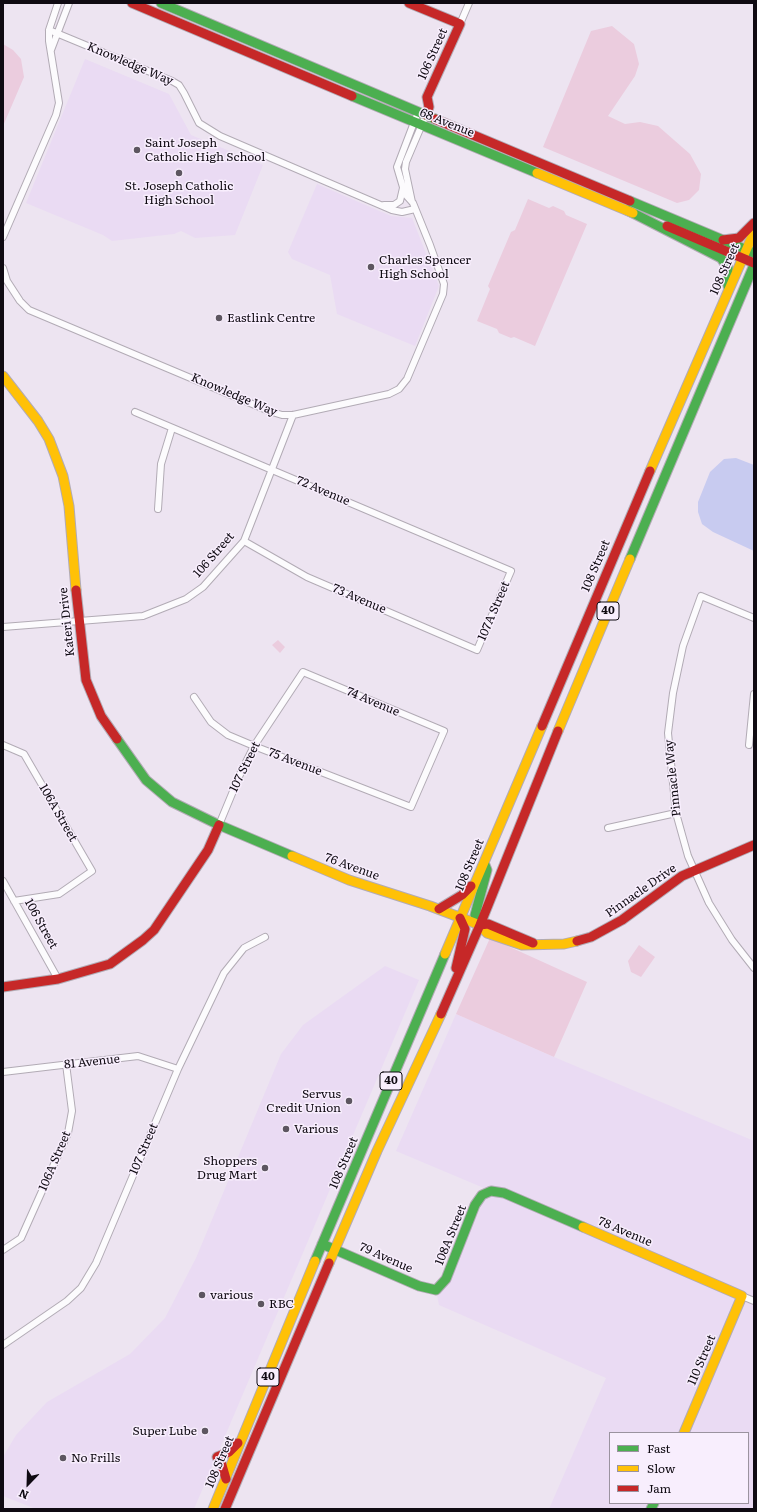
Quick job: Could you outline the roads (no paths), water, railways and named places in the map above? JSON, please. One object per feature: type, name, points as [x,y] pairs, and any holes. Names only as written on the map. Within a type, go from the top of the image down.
[{"type":"main road","name":"68 Avenue","points":[[132,3],[417,124],[627,210],[748,254]]},
{"type":"main road","name":"68 Avenue","points":[[161,3],[723,240],[748,254],[754,264]]},
{"type":"main road","points":[[409,3],[460,24]]},
{"type":"main road","name":"106 Street","points":[[422,113],[429,107],[428,97],[460,24]]},
{"type":"main road","points":[[627,210],[721,258],[728,268],[730,276],[727,294]]},
{"type":"main road","points":[[723,240],[739,238],[754,223]]},
{"type":"main road","name":"108 Street","points":[[213,1509],[322,1244],[460,918],[655,459],[727,294],[748,254],[754,232]]},
{"type":"main road","name":"108 Street","points":[[225,1509],[377,1151],[480,925],[530,796],[754,264]]},
{"type":"main road","points":[[740,299],[754,281]]},
{"type":"main road","name":"Kateri Drive","points":[[3,376],[38,421],[49,439],[63,476],[70,506],[78,622],[86,680],[101,716],[146,780],[172,802],[219,825]]},
{"type":"main road","points":[[3,987],[58,980],[110,964],[143,940],[154,930],[208,850],[219,825]]},
{"type":"main road","name":"76 Avenue","points":[[219,825],[349,880],[439,909],[480,925]]},
{"type":"main road","name":"Pinnacle Drive","points":[[480,925],[488,924],[538,945],[564,944],[583,940],[601,933],[622,920],[676,879],[754,845]]},
{"type":"main road","points":[[439,909],[462,895],[470,888],[484,863]]},
{"type":"main road","points":[[480,925],[475,915],[487,870],[484,863]]},
{"type":"main road","points":[[442,1011],[457,966],[465,929],[460,918]]},
{"type":"main road","name":"78 Avenue","points":[[486,1193],[492,1191],[504,1193],[742,1296]]},
{"type":"main road","name":"108A Street","points":[[439,1287],[446,1279],[475,1206],[482,1195],[486,1193]]},
{"type":"main road","name":"79 Avenue","points":[[322,1244],[419,1286],[436,1290],[439,1287]]},
{"type":"main road","name":"110 Street","points":[[684,1432],[742,1296]]},
{"type":"main road","points":[[226,1479],[218,1457],[230,1452],[244,1435]]},
{"type":"street","points":[[3,237],[56,115],[59,103],[49,30],[58,3]]},
{"type":"street","points":[[51,52],[69,3]]},
{"type":"street","name":"106 Street","points":[[460,24],[469,3]]},
{"type":"street","name":"Knowledge Way","points":[[49,30],[179,85],[198,124],[205,128],[380,205],[402,212],[414,206]]},
{"type":"street","name":"Knowledge Way","points":[[414,206],[403,188],[397,167],[422,113]]},
{"type":"street","name":"Knowledge Way","points":[[3,268],[7,281],[20,301],[29,310],[269,411],[282,415],[293,415],[389,394],[400,389],[407,379],[441,300],[444,284],[414,206],[405,169],[417,124]]},
{"type":"street","points":[[380,205],[397,204],[402,198],[403,188]]},
{"type":"street","name":"72 Avenue","points":[[135,412],[511,571]]},
{"type":"street","name":"106 Street","points":[[78,622],[144,616],[186,599],[202,587],[244,541],[293,415]]},
{"type":"street","points":[[158,509],[161,464],[172,428]]},
{"type":"street","name":"73 Avenue","points":[[244,541],[307,577],[477,650]]},
{"type":"street","name":"107A Street","points":[[477,650],[511,571]]},
{"type":"street","name":"Pinnacle Way","points":[[754,618],[701,596],[683,646],[673,693],[668,733],[676,814],[694,870],[708,903],[724,929],[754,967]]},
{"type":"street","points":[[3,627],[78,622]]},
{"type":"street","name":"107 Street","points":[[219,825],[240,772],[254,746],[303,672]]},
{"type":"street","name":"74 Avenue","points":[[303,672],[444,732],[411,808]]},
{"type":"street","points":[[749,745],[754,694]]},
{"type":"street","name":"75 Avenue","points":[[194,697],[211,722],[228,735],[411,808]]},
{"type":"street","name":"106A Street","points":[[3,745],[24,754],[92,871],[59,894],[14,901]]},
{"type":"street","points":[[608,828],[676,814]]},
{"type":"street","name":"106 Street","points":[[3,881],[58,980]]},
{"type":"street","name":"107 Street","points":[[3,1345],[67,1302],[85,1282],[96,1263],[178,1069],[224,973],[244,948],[265,937]]},
{"type":"street","name":"81 Avenue","points":[[3,1072],[138,1056],[178,1069]]},
{"type":"street","name":"106A Street","points":[[6,1248],[21,1238],[68,1132],[72,1111],[66,1064]]},
{"type":"street","name":"78 Avenue","points":[[742,1296],[754,1301]]},
{"type":"water","points":[[736,458],[754,465],[754,551],[713,532],[702,524],[698,512],[698,502],[710,472],[724,459]]},
{"type":"place","name":"Saint Joseph Catholic High School","points":[[137,150]]},
{"type":"place","name":"St. Joseph Catholic High School","points":[[179,173]]},
{"type":"place","name":"Charles Spencer High School","points":[[371,267]]},
{"type":"place","name":"Eastlink Centre","points":[[219,318]]},
{"type":"place","name":"Servus Credit Union","points":[[349,1101]]},
{"type":"place","name":"Various","points":[[286,1129]]},
{"type":"place","name":"Shoppers Drug Mart","points":[[265,1168]]},
{"type":"place","name":"various","points":[[202,1295]]},
{"type":"place","name":"RBC","points":[[261,1304]]},
{"type":"place","name":"Super Lube","points":[[205,1431]]},
{"type":"place","name":"No Frills","points":[[63,1458]]}]
